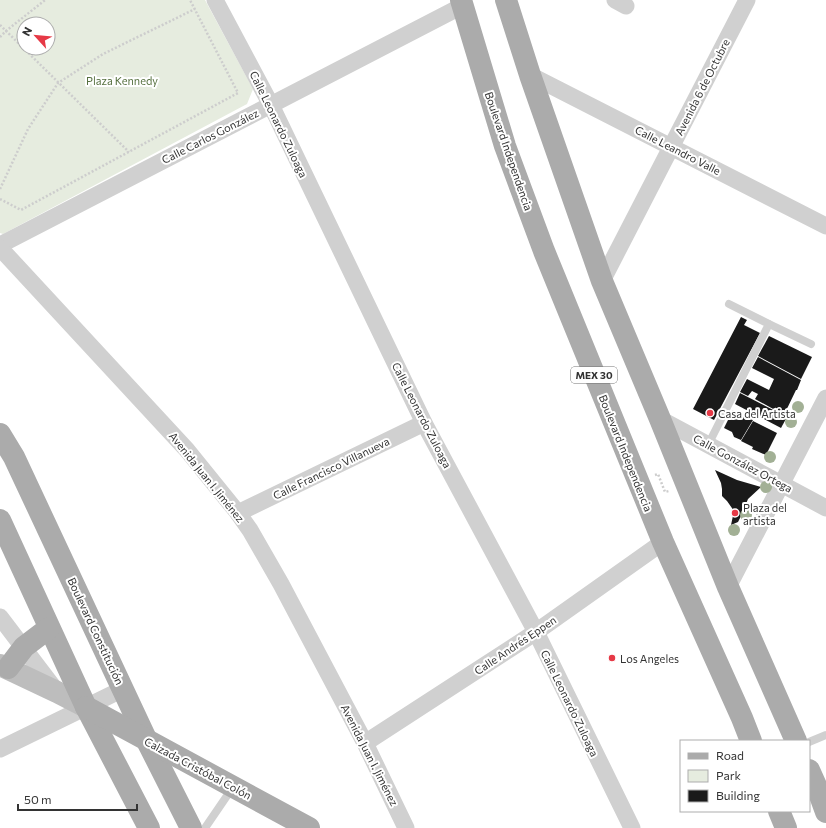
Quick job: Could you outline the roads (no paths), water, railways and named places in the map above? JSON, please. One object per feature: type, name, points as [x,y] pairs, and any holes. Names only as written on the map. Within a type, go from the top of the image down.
[{"type":"main road","points":[[506,0],[530,75],[602,281],[687,484],[728,587],[796,740]]},
{"type":"main road","name":"Boulevard Independencia","points":[[461,3],[505,146],[546,258],[663,542],[751,740]]},
{"type":"main road","name":"Boulevard Constitución","points":[[0,434],[14,457],[147,741],[191,828]]},
{"type":"main road","points":[[0,520],[86,707],[150,828]]},
{"type":"main road","points":[[4,667],[24,648],[49,628]]},
{"type":"main road","name":"Calzada Cristóbal Colón","points":[[86,707],[233,787],[284,818],[310,828]]},
{"type":"main road","points":[[810,772],[823,791],[826,812]]},
{"type":"main road","points":[[779,812],[786,828]]},
{"type":"street","name":"Calle Leonardo Zuloaga","points":[[215,0],[271,105],[424,423],[536,632],[632,828]]},
{"type":"street","name":"Avenida 6 de Octubre","points":[[602,281],[747,0]]},
{"type":"street","name":"Calle Carlos González","points":[[0,244],[271,105],[461,3]]},
{"type":"street","name":"Calle Leandro Valle","points":[[530,75],[826,226]]},
{"type":"street","name":"Avenida Juan I. Jiménez","points":[[0,248],[187,450],[250,530],[281,584],[365,743],[406,828]]},
{"type":"street","points":[[728,587],[826,398]]},
{"type":"street","name":"Calle González Ortega","points":[[660,419],[826,508]]},
{"type":"street","name":"Calle Francisco Villanueva","points":[[238,513],[424,423]]},
{"type":"street","name":"Calle Andrés Eppen","points":[[365,743],[536,632],[663,542]]},
{"type":"street","points":[[0,617],[57,692]]},
{"type":"street","points":[[4,667],[86,707]]},
{"type":"street","points":[[0,749],[123,689]]},
{"type":"lane","points":[[729,304],[811,344]]},
{"type":"lane","points":[[708,444],[769,324]]},
{"type":"lane","points":[[810,742],[826,735]]},
{"type":"lane","points":[[205,828],[233,787]]},
{"type":"place","name":"Casa del Artista","points":[[710,413]]},
{"type":"place","name":"Plaza del artista","points":[[735,513]]},
{"type":"place","name":"Los Angeles","points":[[612,658]]},
{"type":"park label","name":"Plaza Kennedy","points":[[122,80]]}]
